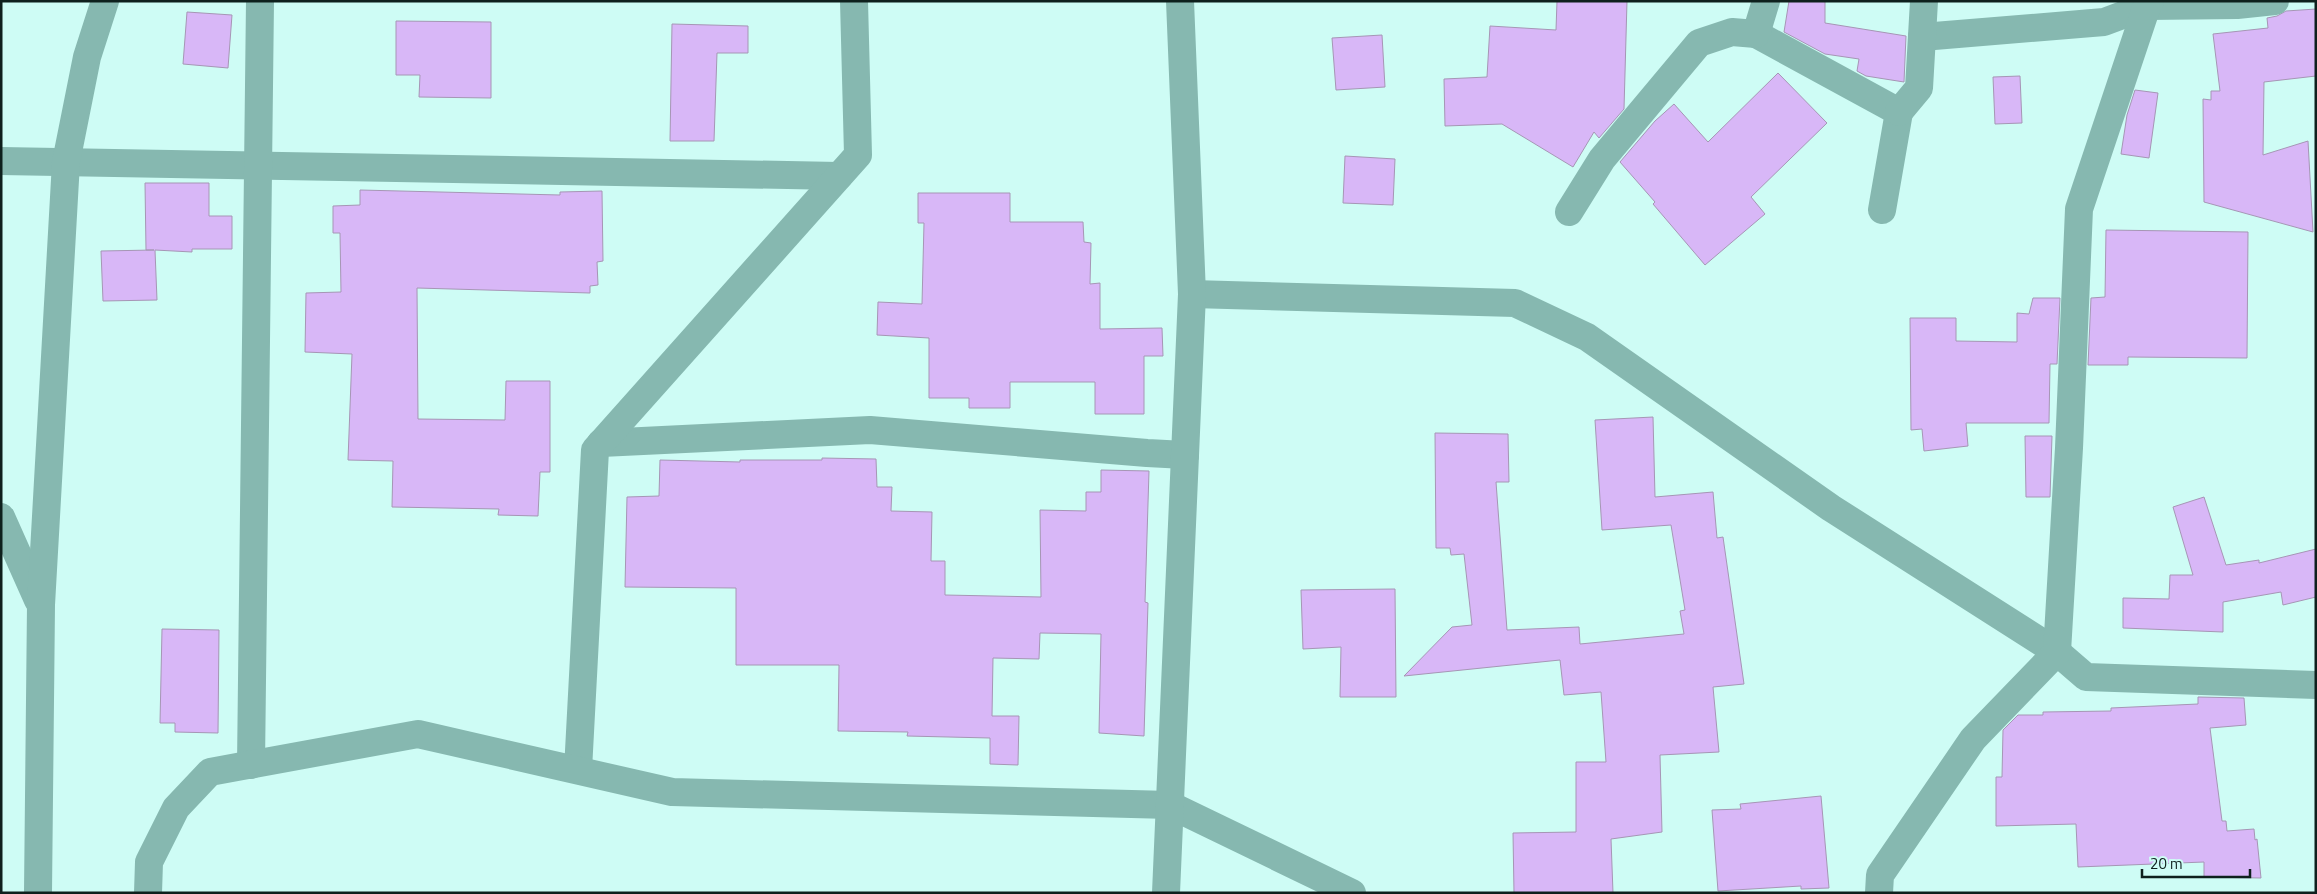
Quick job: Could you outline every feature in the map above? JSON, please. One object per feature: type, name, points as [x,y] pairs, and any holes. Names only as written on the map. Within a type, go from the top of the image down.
[{"type":"street","points":[[38,893],[41,605],[66,162],[87,57],[106,1]]},
{"type":"street","points":[[251,765],[260,1]]},
{"type":"street","points":[[578,770],[595,450],[858,155],[854,1]]},
{"type":"street","points":[[1166,893],[1192,294],[1180,1]]},
{"type":"street","points":[[1756,34],[1766,1]]},
{"type":"street","points":[[1882,210],[1899,112],[1919,88],[1924,1]]},
{"type":"street","points":[[1922,36],[2104,22],[2148,4],[2237,5],[2275,1]]},
{"type":"street","points":[[1879,893],[1880,875],[1972,739],[2057,652],[2069,448],[2079,209],[2148,4]]},
{"type":"street","points":[[1569,212],[1602,159],[1699,43],[1732,32],[1756,34],[1899,112]]},
{"type":"street","points":[[1,161],[839,176]]},
{"type":"street","points":[[1192,294],[1515,303],[1587,337],[1831,508],[2057,652],[2086,677],[2316,685]]},
{"type":"street","points":[[601,443],[870,430],[1185,455]]},
{"type":"street","points":[[1,517],[41,605]]},
{"type":"street","points":[[148,893],[149,862],[176,808],[210,772],[418,734],[672,792],[1170,805],[1352,893]]},
{"type":"building","points":[[1557,1],[1627,1],[1624,109],[1599,138],[1594,132],[1573,167],[1502,124],[1445,126],[1444,79],[1487,77],[1490,26],[1556,30]]},
{"type":"building","points":[[1789,1],[1825,1],[1825,23],[1906,36],[1904,82],[1866,76],[1857,71],[1859,59],[1825,54],[1784,32]]},
{"type":"building","points":[[2316,9],[2316,76],[2264,82],[2263,155],[2308,141],[2313,232],[2204,202],[2203,99],[2211,100],[2211,91],[2220,91],[2213,34],[2268,28],[2267,18],[2277,16],[2286,11]]},
{"type":"building","points":[[187,12],[232,15],[228,68],[183,64]]},
{"type":"building","points":[[396,21],[491,22],[491,98],[419,97],[420,75],[396,75]]},
{"type":"building","points":[[672,24],[748,26],[748,53],[717,53],[714,141],[670,141]]},
{"type":"building","points":[[1382,35],[1385,87],[1336,90],[1332,38]]},
{"type":"building","points":[[1778,73],[1827,123],[1751,197],[1765,214],[1705,265],[1653,204],[1655,202],[1620,162],[1655,121],[1674,104],[1708,142]]},
{"type":"building","points":[[2020,76],[2022,123],[1995,124],[1993,77]]},
{"type":"building","points":[[2135,90],[2158,93],[2149,158],[2121,154],[2127,115]]},
{"type":"building","points":[[1345,156],[1395,159],[1393,205],[1343,203]]},
{"type":"building","points":[[145,183],[209,183],[209,216],[232,216],[232,249],[192,249],[192,252],[155,250],[157,300],[103,301],[101,251],[154,250],[146,250]]},
{"type":"building","points":[[360,190],[560,195],[560,192],[602,191],[603,261],[597,262],[598,285],[590,286],[590,293],[417,288],[418,419],[505,420],[506,381],[550,381],[550,472],[540,472],[538,516],[498,515],[499,509],[392,507],[393,461],[348,460],[352,354],[305,352],[306,293],[341,292],[340,233],[333,233],[333,206],[360,205]]},
{"type":"building","points":[[918,193],[1010,193],[1010,222],[1083,222],[1084,242],[1091,243],[1090,284],[1100,283],[1100,329],[1162,328],[1163,356],[1144,356],[1144,414],[1095,414],[1095,382],[1010,382],[1010,408],[969,408],[969,398],[929,398],[929,338],[877,335],[878,302],[922,304],[924,223],[918,223]]},
{"type":"building","points":[[2106,230],[2248,232],[2247,358],[2128,357],[2128,365],[2088,365],[2091,298],[2105,297]]},
{"type":"building","points":[[2033,298],[2060,298],[2057,364],[2050,364],[2049,423],[1966,423],[1968,446],[1924,451],[1922,429],[1911,430],[1910,318],[1956,318],[1956,341],[2017,342],[2017,313],[2029,314]]},
{"type":"building","points":[[1653,417],[1655,497],[1713,492],[1717,538],[1723,537],[1744,684],[1713,687],[1719,752],[1660,755],[1662,832],[1611,839],[1613,893],[1514,893],[1513,833],[1576,832],[1576,762],[1606,762],[1601,692],[1564,695],[1560,660],[1404,676],[1452,627],[1472,625],[1464,554],[1451,555],[1450,548],[1436,548],[1435,433],[1508,434],[1509,482],[1496,482],[1507,630],[1579,627],[1580,644],[1684,634],[1680,611],[1685,610],[1671,525],[1602,530],[1595,420]]},
{"type":"building","points":[[2025,436],[2052,436],[2050,497],[2026,497]]},
{"type":"building","points":[[822,458],[876,459],[877,487],[892,487],[891,511],[932,512],[931,561],[945,561],[945,595],[1041,597],[1040,510],[1086,511],[1086,492],[1101,492],[1101,470],[1149,471],[1145,602],[1148,603],[1144,736],[1099,733],[1101,634],[1040,633],[1039,659],[993,658],[992,716],[1019,716],[1018,765],[990,764],[990,738],[907,736],[908,732],[838,731],[839,665],[736,665],[736,588],[625,587],[627,497],[659,496],[660,460],[740,462],[740,460],[822,460]]},
{"type":"building","points":[[2204,497],[2226,565],[2259,560],[2259,563],[2316,549],[2316,597],[2283,605],[2281,592],[2223,602],[2223,632],[2123,628],[2123,598],[2169,599],[2170,575],[2193,575],[2173,507]]},
{"type":"building","points":[[1395,589],[1396,697],[1340,697],[1341,647],[1303,649],[1301,590]]},
{"type":"building","points":[[162,629],[219,630],[218,733],[175,732],[175,723],[160,723]]},
{"type":"building","points":[[2198,697],[2244,698],[2246,725],[2210,728],[2222,821],[2226,821],[2227,831],[2254,829],[2255,840],[2257,839],[2261,878],[2204,877],[2204,862],[2078,867],[2076,824],[1996,826],[1996,777],[2002,777],[2003,730],[2018,715],[2043,715],[2043,712],[2111,711],[2111,708],[2198,704]]},
{"type":"building","points":[[1821,796],[1829,888],[1801,889],[1801,886],[1718,891],[1712,810],[1741,809],[1740,804]]}]
